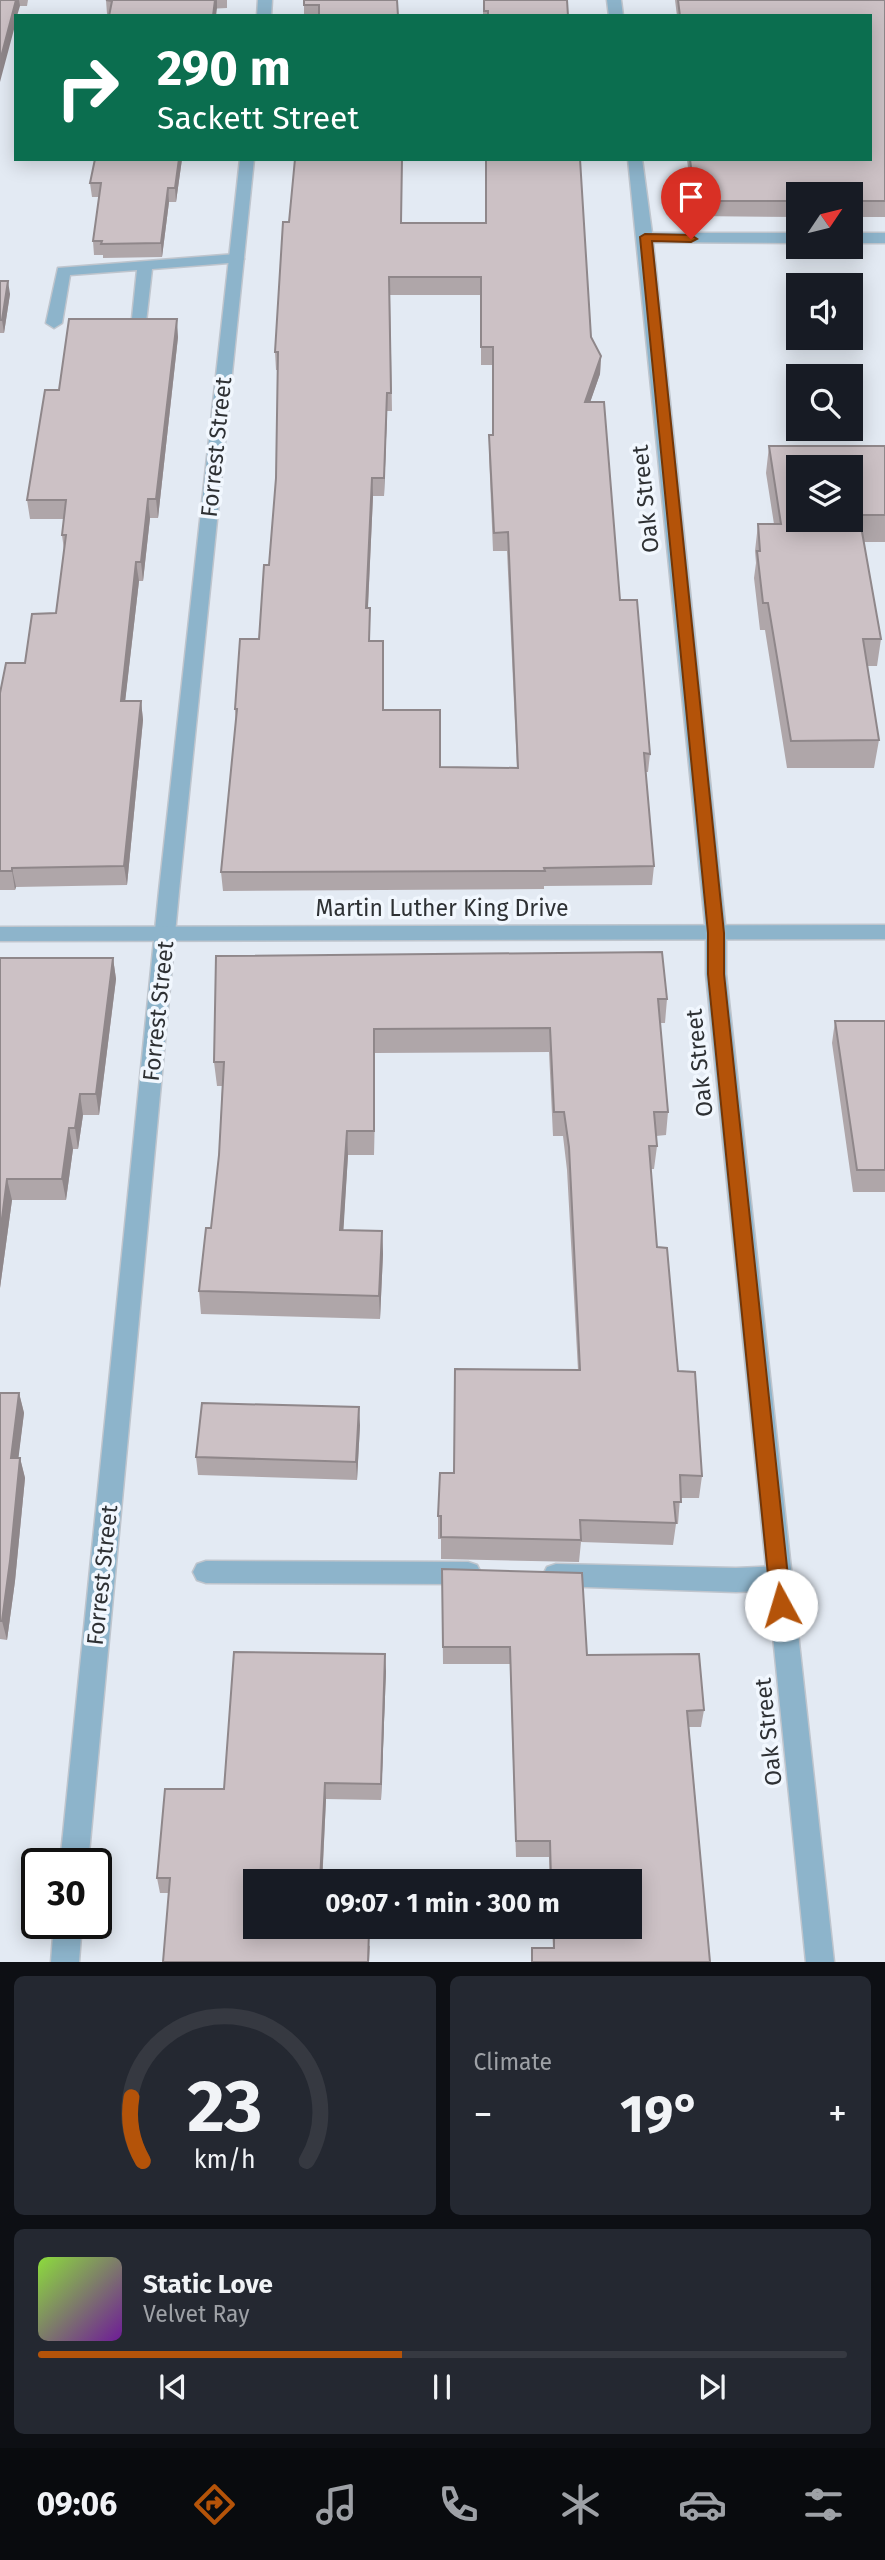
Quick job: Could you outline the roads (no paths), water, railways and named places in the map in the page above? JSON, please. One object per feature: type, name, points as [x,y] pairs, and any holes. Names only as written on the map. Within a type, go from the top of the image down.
[{"type":"street","name":"Forrest Street","points":[[76,1848],[166,933],[247,161]]},
{"type":"street","name":"Oak Street","points":[[635,161],[716,933],[716,974],[820,1962]]},
{"type":"street","points":[[645,237],[786,238]]},
{"type":"street","points":[[863,238],[885,237]]},
{"type":"street","points":[[54,323],[63,271],[236,259]]},
{"type":"street","points":[[139,328],[145,264]]},
{"type":"street","name":"Martin Luther King Drive","points":[[0,934],[885,932]]},
{"type":"street","points":[[206,1572],[496,1574]]},
{"type":"street","points":[[537,1575],[736,1580],[778,1578]]},
{"type":"street","points":[[65,1962],[67,1939]]}]
